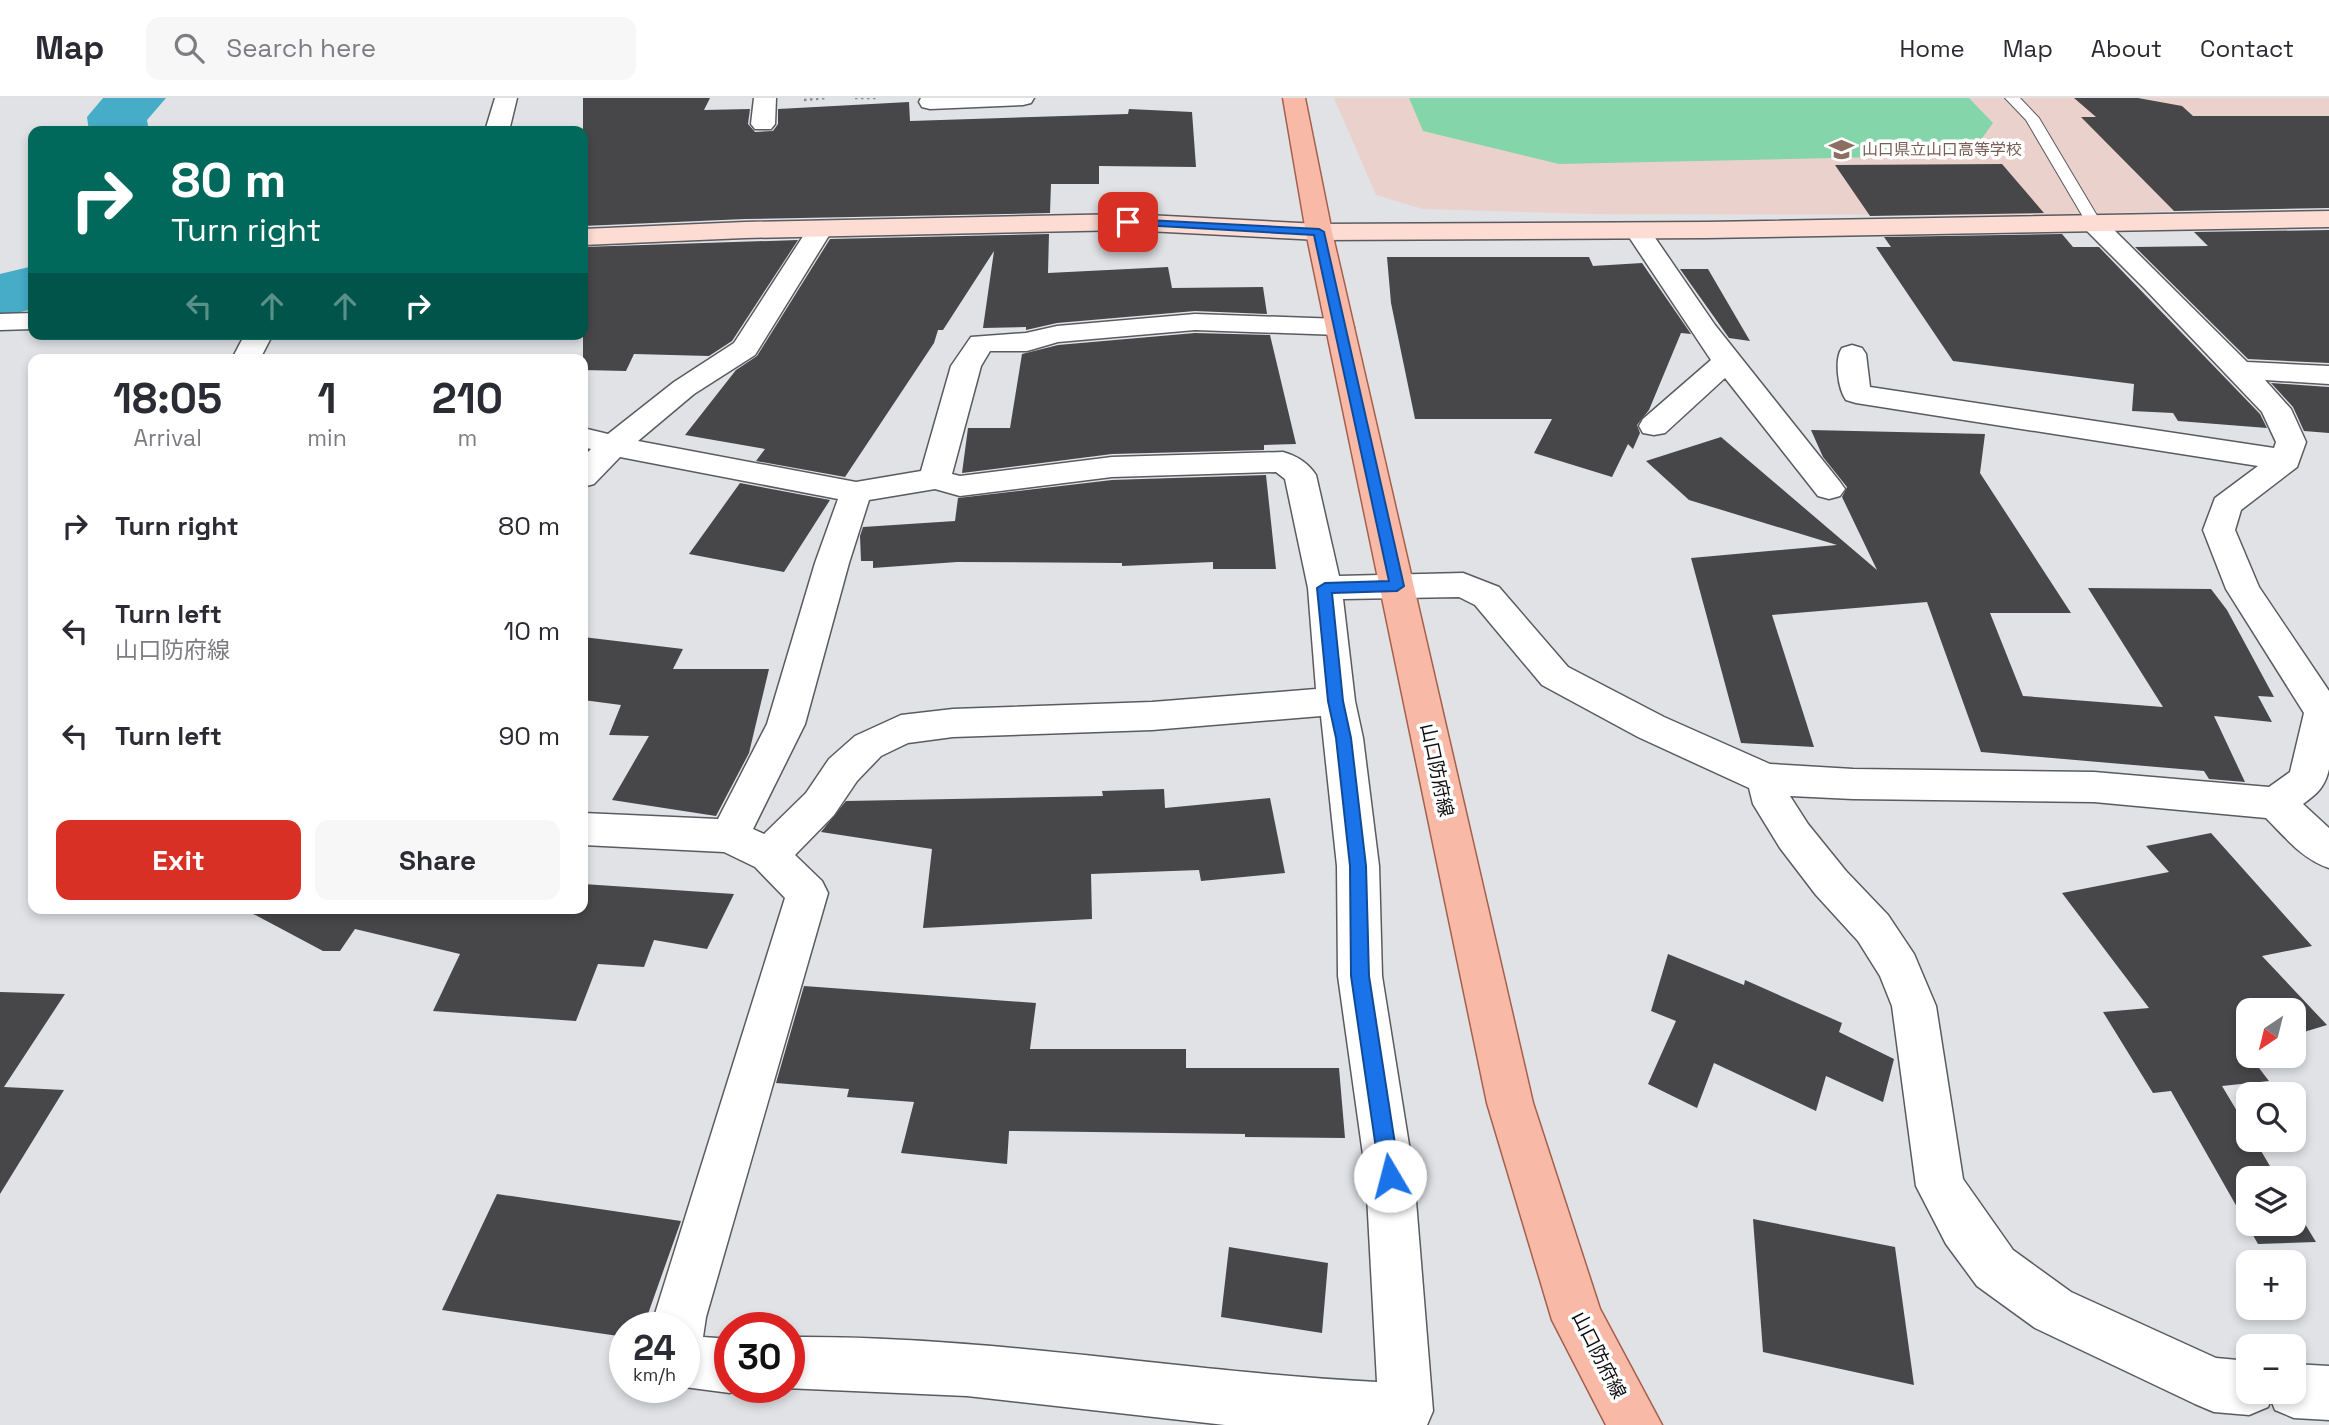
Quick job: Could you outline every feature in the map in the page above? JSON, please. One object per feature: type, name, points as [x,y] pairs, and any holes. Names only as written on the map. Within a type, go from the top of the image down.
[{"type":"main road","name":"山口防府線","points":[[1294,98],[1319,232],[1510,1103],[1578,1320],[1635,1425]]},
{"type":"street","points":[[498,126],[506,98]]},
{"type":"street","points":[[763,124],[765,98]]},
{"type":"street","points":[[930,102],[1023,98]]},
{"type":"street","points":[[588,237],[1128,222],[1319,232],[2094,225],[2329,219]]},
{"type":"street","points":[[2094,225],[2276,409],[2291,442],[2286,460],[2226,505],[2219,530],[2243,590],[2326,713],[2307,780],[2276,803]]},
{"type":"street","points":[[588,472],[614,446],[684,388],[745,349],[820,229]]},
{"type":"street","points":[[1638,230],[1667,279],[1727,362],[1829,489]]},
{"type":"street","points":[[0,322],[28,321]]},
{"type":"street","points":[[935,479],[966,366],[981,343],[1027,342],[1057,334],[1195,322],[1340,327]]},
{"type":"street","points":[[1852,354],[1856,394],[2286,460]]},
{"type":"street","points":[[1654,426],[1727,362]]},
{"type":"street","points":[[2240,370],[2329,375]]},
{"type":"street","points":[[588,438],[614,446],[856,492],[935,479],[960,486],[1112,467],[1283,462],[1300,475],[1325,588],[1336,701],[1358,866],[1360,976],[1390,1176],[1407,1418],[1098,1382],[940,1369],[805,1363]]},
{"type":"street","points":[[729,836],[786,724],[832,563],[856,492]]},
{"type":"street","points":[[1325,588],[1463,585],[1487,596],[1555,676],[1651,727],[1766,779],[1853,784],[2094,787],[2276,803],[2308,835],[2329,851]]},
{"type":"street","points":[[769,855],[820,804],[843,770],[868,746],[901,729],[953,723],[1140,716],[1336,701]]},
{"type":"street","points":[[1766,779],[1773,804],[1794,836],[1831,883],[1873,928],[1899,967],[1914,1006],[1940,1186],[1995,1268],[2053,1310],[2214,1385],[2236,1387]]},
{"type":"street","points":[[588,830],[729,836],[769,855],[807,893],[681,1312]]},
{"type":"street","points":[[2306,1392],[2329,1393]]},
{"type":"lane","points":[[2012,98],[2032,118],[2094,225]]},
{"type":"path","points":[[855,98],[879,98]]},
{"type":"shaded area","name":"山口県立山口高等学校","points":[[1334,98],[2329,98],[2329,206],[2048,215],[1593,214],[1423,209],[1376,195]]},
{"type":"green space","points":[[1409,98],[1969,98],[1993,123],[1970,155],[1559,164],[1423,131]]},
{"type":"building","points":[[583,98],[710,98],[704,110],[750,109],[748,124],[755,132],[773,131],[778,124],[778,109],[909,102],[910,121],[1128,114],[1129,109],[1192,112],[1196,167],[1099,166],[1099,184],[1051,184],[1050,213],[745,219],[588,226],[588,126],[583,126]]},
{"type":"building","points":[[2074,98],[2138,98],[2182,106],[2193,116],[2329,116],[2329,208],[2174,211],[2081,117],[2096,117]]},
{"type":"building","points":[[2002,164],[2044,213],[1870,216],[1835,165]]},
{"type":"building","points":[[2329,230],[2329,363],[2248,359],[2135,247],[2208,246],[2194,232]]},
{"type":"building","points":[[1049,234],[1048,273],[1168,267],[1172,288],[1263,287],[1267,314],[1195,311],[1057,323],[1026,330],[1026,327],[983,328],[994,251],[943,330],[938,330],[934,343],[845,477],[756,461],[765,449],[685,435],[736,370],[757,356],[830,239]]},
{"type":"building","points":[[2062,234],[2073,247],[2099,247],[2260,414],[2267,428],[2178,421],[2173,413],[2132,411],[2134,384],[1953,361],[1876,247],[1891,247],[1884,237]]},
{"type":"building","points":[[798,240],[732,341],[709,356],[634,354],[626,371],[588,370],[588,354],[583,354],[583,340],[588,340],[588,247]]},
{"type":"building","points":[[1387,257],[1589,257],[1593,266],[1642,263],[1691,334],[1681,333],[1649,410],[1637,425],[1640,433],[1633,449],[1628,444],[1612,477],[1534,453],[1552,419],[1415,419],[1391,303]]},
{"type":"building","points":[[1680,269],[1708,269],[1750,341],[1729,338]]},
{"type":"building","points":[[1195,333],[1270,335],[1296,444],[1264,445],[1264,450],[1112,454],[962,473],[968,428],[1010,428],[1022,354],[1058,345]]},
{"type":"building","points":[[2271,383],[2329,387],[2329,433],[2304,431],[2293,407]]},
{"type":"building","points":[[1811,430],[1985,434],[1980,473],[2071,613],[1990,613],[2023,696],[2163,707],[2088,588],[2211,589],[2227,610],[2274,697],[2258,696],[2272,722],[2214,716],[2245,782],[2209,779],[2204,771],[1981,752],[1927,602],[1772,615],[1814,747],[1741,743],[1691,558],[1837,545],[1689,500],[1646,461],[1721,437],[1877,570],[1842,497],[1847,487],[1823,457]]},
{"type":"building","points":[[1266,475],[1276,569],[1213,569],[1213,562],[1122,566],[1122,563],[957,562],[873,568],[873,561],[861,561],[860,536],[863,527],[955,521],[958,498],[1112,480]]},
{"type":"building","points":[[740,483],[830,500],[784,572],[689,554]]},
{"type":"building","points":[[588,638],[683,649],[673,669],[769,669],[749,753],[716,816],[612,800],[649,736],[609,735],[621,705],[588,701]]},
{"type":"building","points":[[1164,789],[1165,808],[1270,798],[1285,873],[1201,881],[1199,870],[1091,874],[1092,919],[923,928],[932,849],[821,832],[846,801],[1103,796],[1102,791]]},
{"type":"building","points":[[2211,833],[2312,946],[2262,956],[2302,998],[2236,998],[2236,1068],[2259,1068],[2269,1081],[2236,1082],[2236,1085],[2222,1086],[2236,1109],[2236,1152],[2262,1152],[2270,1166],[2236,1166],[2236,1205],[2171,1091],[2153,1093],[2103,1012],[2149,1008],[2062,893],[2169,872],[2146,846]]},
{"type":"building","points":[[588,884],[734,894],[707,949],[654,940],[644,967],[598,964],[576,1021],[433,1011],[460,954],[355,929],[340,951],[323,951],[253,914],[588,914]]},
{"type":"building","points":[[1668,954],[1744,985],[1745,980],[1842,1023],[1839,1032],[1894,1059],[1883,1102],[1826,1076],[1816,1111],[1714,1063],[1697,1108],[1648,1084],[1676,1021],[1651,1011]]},
{"type":"building","points":[[804,986],[1036,1003],[1030,1049],[1186,1049],[1186,1068],[1339,1068],[1345,1138],[1009,1131],[1007,1164],[901,1153],[914,1102],[847,1097],[849,1089],[776,1083]]},
{"type":"building","points":[[0,992],[65,994],[4,1087],[64,1090],[0,1194]]},
{"type":"building","points":[[2306,1003],[2327,1025],[2306,1031]]},
{"type":"building","points":[[497,1194],[681,1221],[649,1312],[609,1312],[609,1335],[442,1310]]},
{"type":"building","points":[[1753,1219],[1895,1247],[1914,1385],[1763,1352]]},
{"type":"building","points":[[2306,1226],[2316,1242],[2258,1244],[2253,1236],[2306,1236]]},
{"type":"building","points":[[1229,1247],[1328,1263],[1322,1333],[1221,1317]]},
{"type":"waterway","points":[[118,126],[117,117],[137,98]]},
{"type":"waterway","points":[[0,296],[28,288]]},
{"type":"place","name":"山口県立山口高等学校","points":[[1842,149]]},
{"type":"route","points":[[1128,222],[1319,232],[1397,586],[1325,588],[1336,701],[1358,866],[1360,976],[1390,1176]]}]
